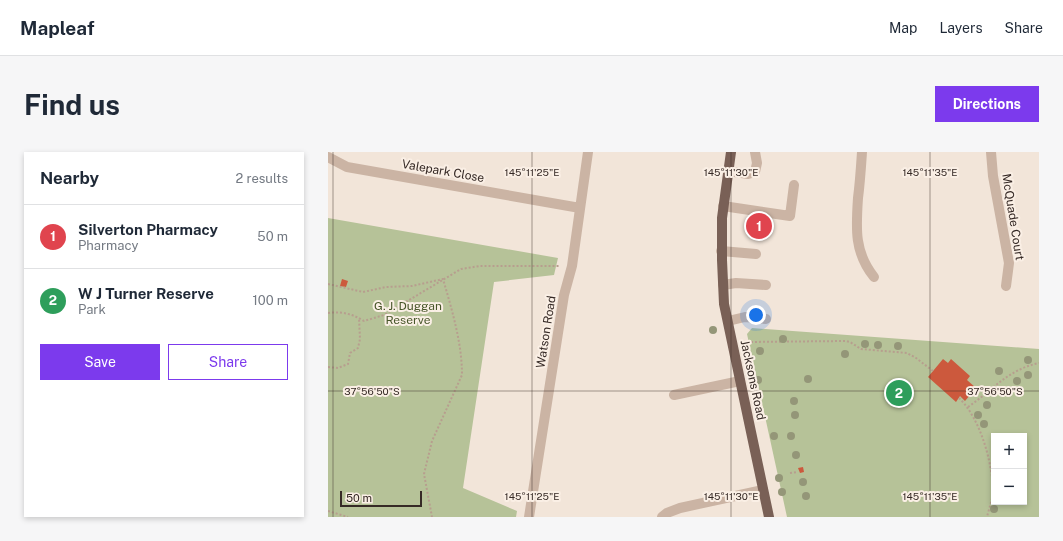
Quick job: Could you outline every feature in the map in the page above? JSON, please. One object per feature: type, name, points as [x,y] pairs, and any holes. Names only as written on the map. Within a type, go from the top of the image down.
[{"type":"main road","name":"Jacksons Road","points":[[731,152],[723,206],[722,251],[724,304],[769,517]]},
{"type":"street","name":"Watson Road","points":[[529,517],[564,295],[572,266],[588,152]]},
{"type":"street","points":[[728,171],[748,174],[755,172],[757,162],[755,152]]},
{"type":"street","points":[[862,152],[857,236],[865,264],[874,277]]},
{"type":"street","name":"McQuade Court","points":[[991,152],[993,176],[1008,263],[1006,286]]},
{"type":"street","name":"Valepark Close","points":[[328,157],[347,167],[580,208]]},
{"type":"street","points":[[723,206],[790,216],[794,185]]},
{"type":"street","points":[[722,251],[756,254]]},
{"type":"street","points":[[723,285],[736,283],[766,286]]},
{"type":"street","points":[[728,321],[745,317],[766,319]]},
{"type":"street","points":[[674,395],[740,381]]},
{"type":"street","points":[[662,517],[667,513],[680,508],[764,490]]},
{"type":"path","points":[[328,313],[334,312],[355,315],[364,321],[384,315],[461,269],[480,266],[559,266]]},
{"type":"path","points":[[328,284],[362,292],[386,287],[412,286],[443,279]]},
{"type":"path","points":[[432,517],[424,474],[432,441],[462,375],[462,366],[454,317],[443,279]]},
{"type":"path","points":[[328,367],[338,368],[348,364],[350,353],[358,348],[360,339],[359,318]]},
{"type":"path","points":[[747,342],[846,341],[861,349],[907,353],[933,371]]},
{"type":"path","points":[[968,408],[1002,379],[1014,372],[1039,363]]},
{"type":"path","points":[[959,398],[968,408],[984,443],[993,490],[987,517]]},
{"type":"path","points":[[790,473],[797,472]]},
{"type":"path","points":[[328,511],[348,517]]},
{"type":"green space","name":"G. J. Duggan Reserve","points":[[328,218],[558,258],[554,275],[494,282],[463,488],[517,511],[516,517],[328,517]]},
{"type":"green space","points":[[752,328],[1039,349],[1039,517],[787,517],[747,334]]},
{"type":"building","points":[[342,279],[348,281],[346,287],[340,286]]},
{"type":"building","points":[[943,359],[948,363],[951,359],[970,376],[967,380],[976,388],[965,401],[960,396],[956,402],[928,377]]},
{"type":"building","points":[[803,467],[804,472],[800,473],[798,468]]},
{"type":"place","name":"Silverton Pharmacy","points":[[759,226]]},
{"type":"place","name":"W J Turner Reserve","points":[[899,393]]}]
